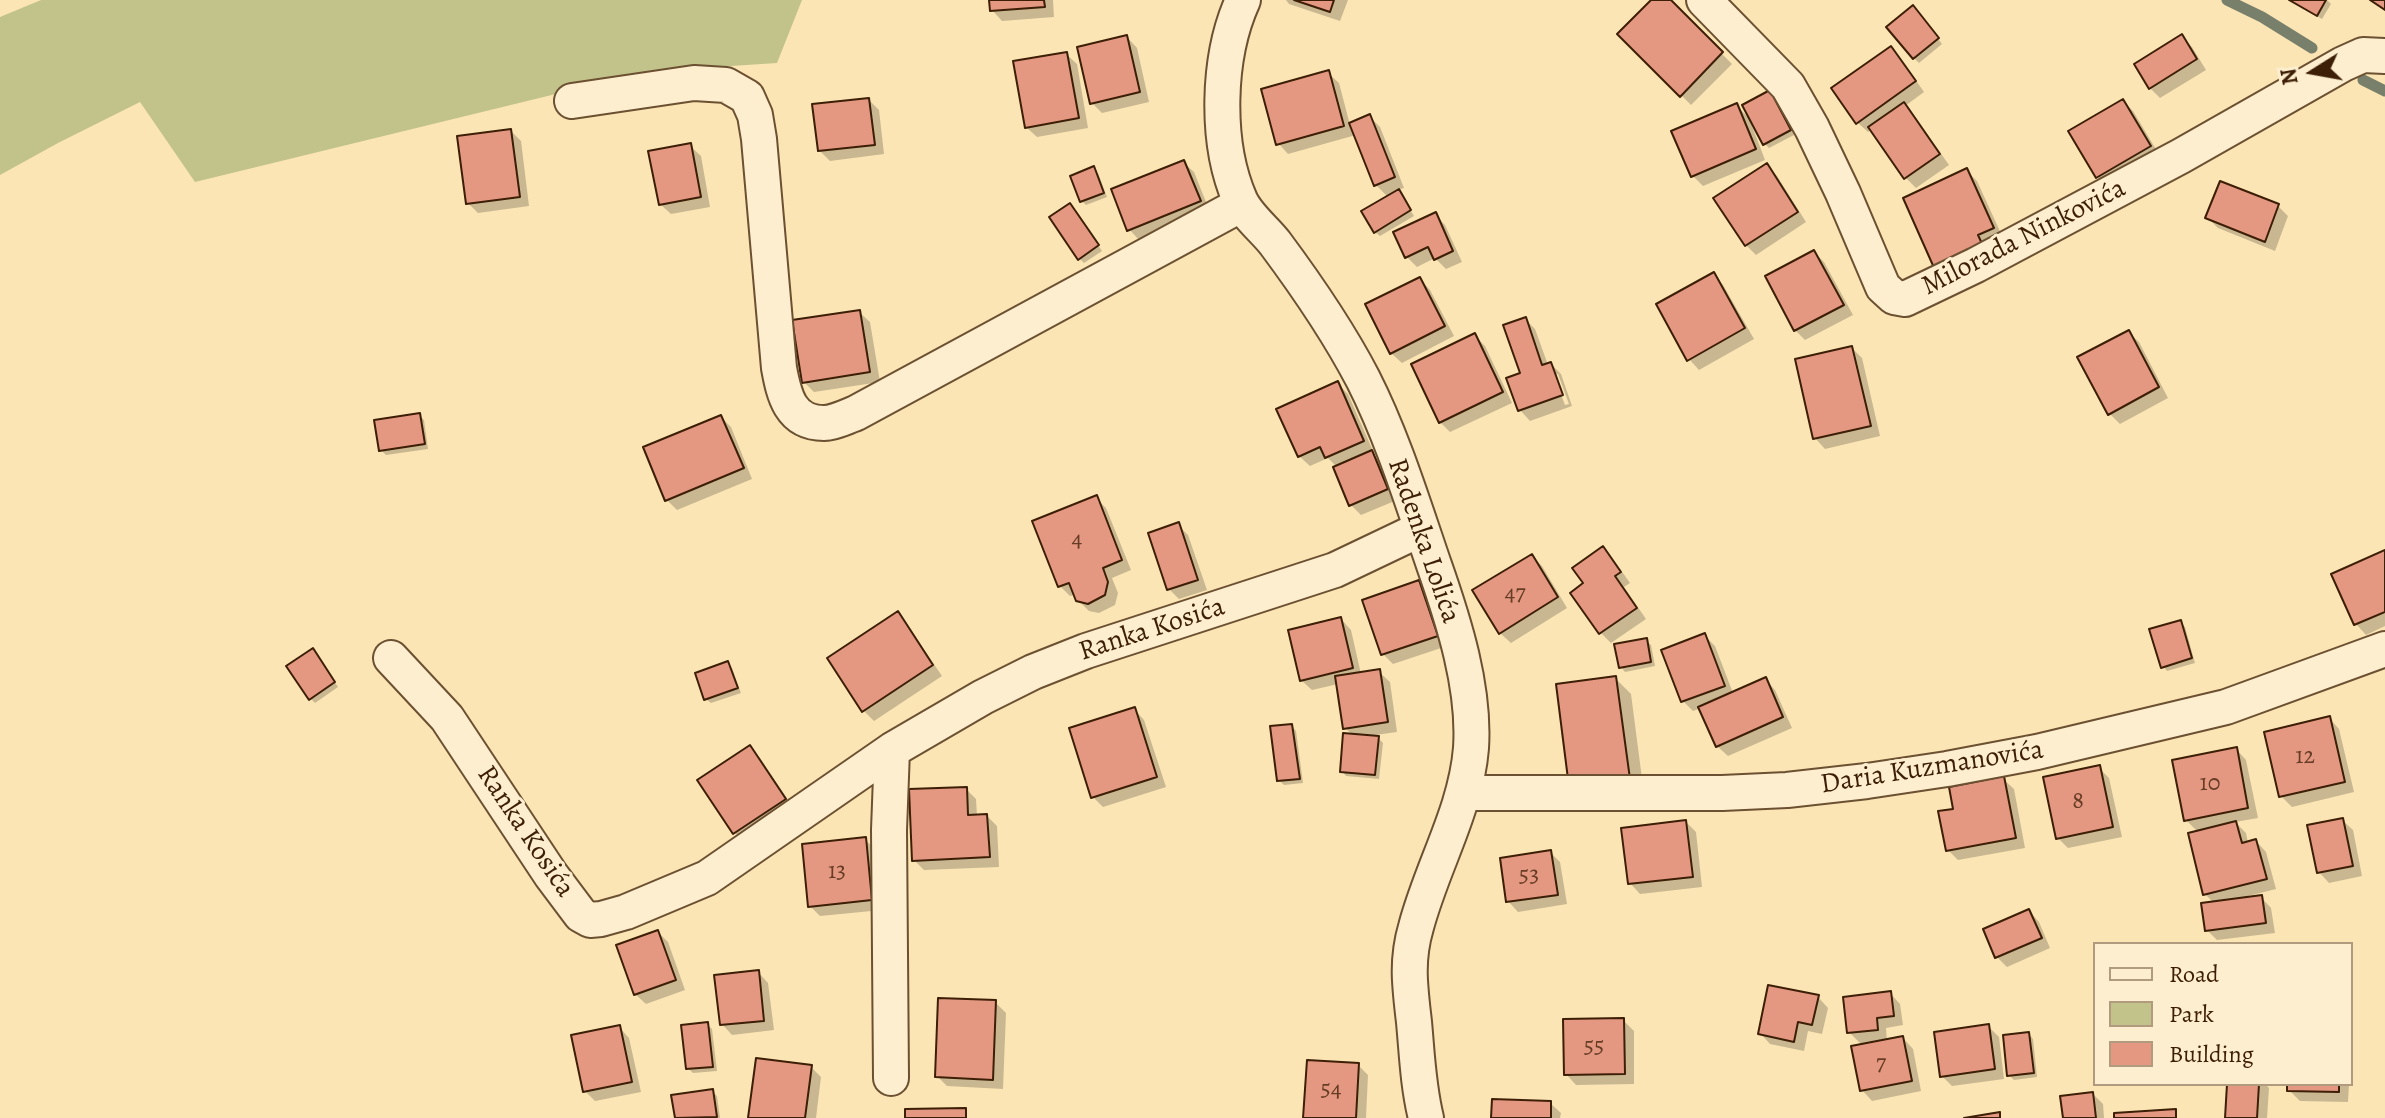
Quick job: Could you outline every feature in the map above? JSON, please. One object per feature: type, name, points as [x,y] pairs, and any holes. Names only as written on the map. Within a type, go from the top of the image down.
[{"type":"street","name":"Radenka Lolića","points":[[1243,0],[1229,41],[1224,86],[1229,169],[1242,204],[1272,239],[1333,325],[1364,381],[1395,456],[1446,604],[1469,697],[1471,749],[1464,793],[1424,900],[1409,958],[1415,1044],[1426,1118]]},
{"type":"street","name":"Milorada Ninkovića","points":[[1704,0],[1788,86],[1843,193],[1883,287],[1894,297],[1905,299],[1976,265],[2181,156],[2343,64],[2363,55],[2385,56]]},
{"type":"street","points":[[572,101],[694,83],[726,85],[747,97],[755,115],[759,139],[779,368],[784,394],[794,412],[810,421],[827,423],[856,413],[1242,204]]},
{"type":"street","name":"Ranka Kosića","points":[[391,658],[447,718],[581,915],[590,920],[601,919],[626,912],[707,878],[892,750],[1033,672],[1086,651],[1335,570],[1421,529]]},
{"type":"street","name":"Daria Kuzmanovića","points":[[1464,793],[1722,793],[1835,785],[1947,769],[2037,752],[2226,707],[2385,649]]},
{"type":"street","points":[[891,1078],[889,830],[892,750]]},
{"type":"green space","points":[[41,0],[802,0],[777,63],[671,70],[560,93],[195,182],[140,102],[0,175],[0,17]]},
{"type":"building","points":[[989,0],[1044,0],[1045,7],[990,11]]},
{"type":"building","points":[[1294,0],[1334,0],[1330,12]]},
{"type":"building","points":[[1651,0],[1671,0],[1723,52],[1680,97],[1617,34]]},
{"type":"building","points":[[2289,0],[2326,0],[2317,16]]},
{"type":"building","points":[[2370,0],[2385,0],[2385,10]]},
{"type":"building","points":[[1913,5],[1939,38],[1913,59],[1886,27]]},
{"type":"building","points":[[2182,34],[2197,59],[2149,89],[2134,64]]},
{"type":"building","points":[[1127,35],[1140,92],[1090,104],[1077,47]]},
{"type":"building","points":[[1891,46],[1916,81],[1856,124],[1831,88]]},
{"type":"building","points":[[1067,52],[1079,118],[1025,128],[1013,61]]},
{"type":"building","points":[[1329,70],[1344,126],[1276,145],[1261,89]]},
{"type":"building","points":[[1770,90],[1791,130],[1763,145],[1742,105]]},
{"type":"building","points":[[869,98],[875,145],[818,151],[812,104]]},
{"type":"building","points":[[2123,99],[2151,146],[2096,178],[2068,131]]},
{"type":"building","points":[[1904,102],[1940,154],[1904,179],[1868,127]]},
{"type":"building","points":[[1737,103],[1756,149],[1691,177],[1671,131]]},
{"type":"building","points":[[1370,114],[1395,177],[1374,186],[1349,123]]},
{"type":"building","points":[[511,129],[520,197],[466,204],[457,136]]},
{"type":"building","points":[[691,143],[701,197],[659,205],[648,151]]},
{"type":"building","points":[[1184,160],[1201,201],[1127,231],[1111,189]]},
{"type":"building","points":[[1767,163],[1798,212],[1745,246],[1713,198]]},
{"type":"building","points":[[1094,166],[1104,193],[1080,202],[1070,176]]},
{"type":"building","points":[[1967,168],[1994,228],[1978,235],[1984,248],[1935,270],[1903,198]]},
{"type":"building","points":[[2220,181],[2279,204],[2265,242],[2205,218]]},
{"type":"building","points":[[1399,189],[1411,210],[1374,233],[1361,211]]},
{"type":"building","points":[[1070,203],[1099,245],[1078,260],[1049,217]]},
{"type":"building","points":[[1436,212],[1453,251],[1434,260],[1428,247],[1405,258],[1393,232]]},
{"type":"building","points":[[1814,250],[1844,305],[1794,331],[1765,276]]},
{"type":"building","points":[[1714,272],[1745,328],[1687,361],[1656,304]]},
{"type":"building","points":[[1420,277],[1445,326],[1390,354],[1365,304]]},
{"type":"building","points":[[860,310],[870,372],[802,383],[792,320]]},
{"type":"building","points":[[1526,317],[1542,365],[1551,362],[1563,395],[1518,411],[1506,378],[1520,373],[1503,325]]},
{"type":"building","points":[[2129,330],[2159,387],[2108,415],[2077,357]]},
{"type":"building","points":[[1475,333],[1503,392],[1439,423],[1411,364]]},
{"type":"building","points":[[1852,346],[1871,426],[1813,439],[1795,359]]},
{"type":"building","points":[[1338,381],[1364,441],[1325,458],[1320,447],[1298,457],[1276,409]]},
{"type":"building","points":[[420,413],[425,444],[379,451],[374,420]]},
{"type":"building","points":[[721,415],[744,468],[665,501],[643,447]]},
{"type":"building","points":[[1372,450],[1388,489],[1349,506],[1333,467]]},
{"type":"building","points":[[1097,495],[1122,560],[1103,568],[1108,582],[1105,595],[1088,604],[1076,601],[1069,583],[1058,587],[1032,521]]},
{"type":"building","points":[[1179,522],[1198,580],[1167,590],[1148,533]]},
{"type":"building","points":[[1603,546],[1621,572],[1615,576],[1637,608],[1599,634],[1570,593],[1583,583],[1572,568]]},
{"type":"building","points":[[2385,550],[2385,612],[2354,625],[2331,574]]},
{"type":"building","points":[[1532,554],[1558,597],[1499,634],[1472,590]]},
{"type":"building","points":[[1419,580],[1438,636],[1381,655],[1362,600]]},
{"type":"building","points":[[898,611],[933,665],[862,712],[827,658]]},
{"type":"building","points":[[1341,617],[1353,668],[1300,681],[1288,630]]},
{"type":"building","points":[[2181,620],[2192,658],[2161,668],[2149,629]]},
{"type":"building","points":[[1705,633],[1725,686],[1681,702],[1661,650]]},
{"type":"building","points":[[1647,638],[1651,662],[1619,668],[1614,644]]},
{"type":"building","points":[[313,648],[335,682],[309,700],[286,666]]},
{"type":"building","points":[[728,661],[738,688],[704,700],[695,673]]},
{"type":"building","points":[[1380,669],[1388,722],[1343,729],[1335,676]]},
{"type":"building","points":[[1616,676],[1630,779],[1569,787],[1556,684]]},
{"type":"building","points":[[1766,677],[1783,717],[1716,747],[1698,707]]},
{"type":"building","points":[[1135,707],[1157,777],[1091,798],[1069,728]]},
{"type":"building","points":[[2330,716],[2345,782],[2279,797],[2264,732]]},
{"type":"building","points":[[1292,724],[1300,779],[1277,781],[1270,726]]},
{"type":"building","points":[[1343,733],[1379,736],[1375,775],[1340,772]]},
{"type":"building","points":[[750,745],[786,799],[733,834],[697,780]]},
{"type":"building","points":[[2237,747],[2248,808],[2184,821],[2172,760]]},
{"type":"building","points":[[2100,765],[2113,827],[2056,839],[2043,777]]},
{"type":"building","points":[[2004,776],[2016,838],[1946,851],[1938,811],[1953,809],[1949,787]]},
{"type":"building","points":[[967,787],[968,815],[987,814],[990,857],[912,861],[909,789]]},
{"type":"building","points":[[2343,818],[2353,866],[2317,873],[2307,825]]},
{"type":"building","points":[[1686,820],[1693,877],[1628,884],[1621,828]]},
{"type":"building","points":[[2236,821],[2242,843],[2256,839],[2267,879],[2203,895],[2188,833]]},
{"type":"building","points":[[866,837],[872,900],[808,907],[802,844]]},
{"type":"building","points":[[1551,850],[1558,895],[1506,902],[1500,858]]},
{"type":"building","points":[[2262,895],[2266,923],[2205,931],[2201,903]]},
{"type":"building","points":[[2029,909],[2042,938],[1995,958],[1983,929]]},
{"type":"building","points":[[658,930],[676,980],[634,995],[616,945]]},
{"type":"building","points":[[759,970],[764,1021],[720,1025],[714,975]]},
{"type":"building","points":[[1768,985],[1819,995],[1812,1025],[1798,1022],[1794,1042],[1758,1034]]},
{"type":"building","points":[[1891,991],[1894,1016],[1877,1018],[1878,1030],[1847,1033],[1843,997]]},
{"type":"building","points":[[938,998],[996,1000],[993,1080],[935,1077]]},
{"type":"building","points":[[1624,1018],[1625,1074],[1564,1075],[1563,1019]]},
{"type":"building","points":[[708,1022],[713,1067],[686,1069],[681,1025]]},
{"type":"building","points":[[1989,1024],[1995,1069],[1940,1077],[1934,1032]]},
{"type":"building","points":[[620,1025],[632,1082],[583,1092],[571,1035]]},
{"type":"building","points":[[2029,1032],[2034,1073],[2007,1076],[2003,1035]]},
{"type":"building","points":[[1903,1036],[1912,1081],[1860,1091],[1851,1046]]},
{"type":"building","points":[[756,1058],[812,1065],[805,1118],[748,1118]]},
{"type":"building","points":[[1307,1060],[1359,1063],[1356,1118],[1303,1118]]},
{"type":"building","points":[[2227,1086],[2259,1086],[2257,1118],[2225,1118]]},
{"type":"building","points":[[2287,1086],[2339,1086],[2339,1092],[2287,1091]]},
{"type":"building","points":[[713,1089],[717,1117],[675,1118],[671,1095]]},
{"type":"building","points":[[2093,1092],[2096,1118],[2063,1118],[2060,1096]]},
{"type":"building","points":[[1492,1099],[1551,1101],[1551,1118],[1491,1118]]},
{"type":"building","points":[[966,1108],[966,1118],[905,1118],[905,1109]]},
{"type":"building","points":[[2176,1109],[2176,1118],[2114,1118],[2114,1113]]},
{"type":"building","points":[[2000,1112],[2000,1118],[1964,1118]]},
{"type":"waterway","points":[[2227,0],[2262,17],[2312,48]]},
{"type":"waterway","points":[[2363,80],[2385,91]]}]
